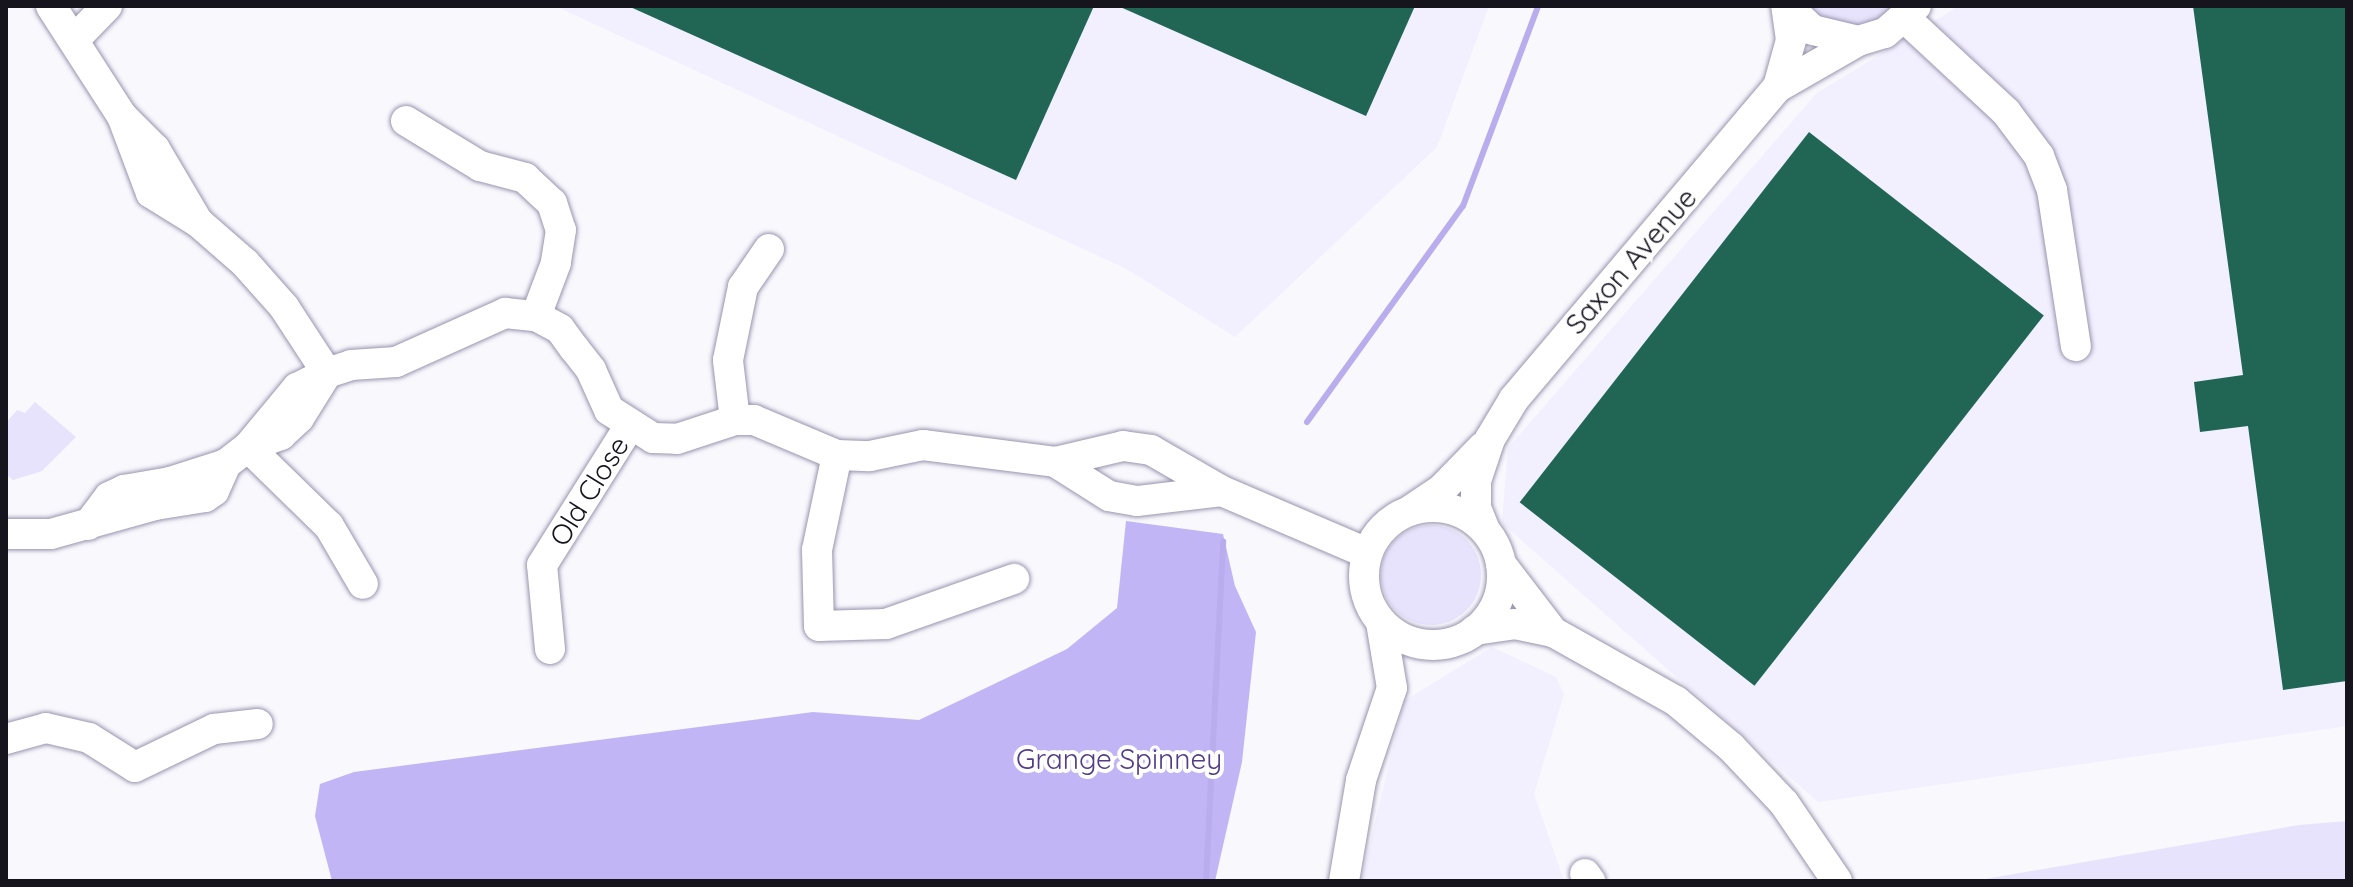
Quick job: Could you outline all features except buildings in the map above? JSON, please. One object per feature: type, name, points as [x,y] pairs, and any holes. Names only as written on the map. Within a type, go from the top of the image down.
[{"type":"street","points":[[51,6],[122,116],[151,193],[198,222],[284,307],[327,373]]},
{"type":"street","points":[[75,39],[107,6]]},
{"type":"street","points":[[1786,6],[1813,30],[1858,41]]},
{"type":"street","name":"Saxon Avenue","points":[[1778,87],[1791,40],[1786,6]]},
{"type":"street","points":[[1911,12],[2006,112],[2039,156],[2052,190],[2076,346]]},
{"type":"street","name":"Saxon Avenue","points":[[1485,530],[1476,508],[1476,481],[1490,439],[1514,399],[1778,87],[1858,41],[1885,33],[1911,12]]},
{"type":"street","points":[[406,121],[480,166],[525,178],[552,203],[561,230],[556,263],[536,316]]},
{"type":"street","points":[[735,420],[728,360],[743,287],[769,249]]},
{"type":"street","points":[[6,534],[51,534],[155,505],[205,497],[214,491],[237,456],[297,388],[351,365],[396,362],[505,313],[536,316],[560,329],[591,370],[609,410],[629,427],[653,438],[677,439],[735,420],[776,426],[837,455],[870,456],[923,445],[1055,462],[1108,448],[1151,450],[1222,491],[1367,553]]},
{"type":"street","name":"Old Close","points":[[550,649],[542,565],[629,427]]},
{"type":"street","name":"Saxon Avenue","points":[[1411,510],[1441,490],[1490,439]]},
{"type":"street","points":[[837,455],[817,550],[819,626],[886,624],[1014,579]]},
{"type":"street","points":[[237,456],[329,526],[363,584]]},
{"type":"street","points":[[1055,462],[1109,496],[1137,501],[1222,491]]},
{"type":"street","points":[[1344,881],[1361,780],[1392,688],[1381,622],[1368,601],[1363,577],[1367,553],[1377,534],[1411,510],[1453,510],[1485,530],[1501,564],[1553,632]]},
{"type":"street","points":[[1475,630],[1496,602],[1501,564]]},
{"type":"street","points":[[1381,622],[1420,644],[1442,644]]},
{"type":"street","points":[[1392,688],[1442,644],[1475,630],[1515,624],[1553,632],[1676,701],[1731,747],[1784,803],[1837,881]]},
{"type":"street","points":[[6,739],[46,728],[89,738],[135,767],[214,729],[258,724]]},
{"type":"shaded area","points":[[555,6],[1489,6],[1437,147],[1235,337],[1127,269]]},
{"type":"shaded area","points":[[1803,6],[1902,6],[1865,28],[1836,27]]},
{"type":"shaded area","points":[[1959,6],[2347,6],[2347,726],[1818,802],[1502,523],[1508,448],[1817,93]]},
{"type":"shaded area","points":[[35,402],[76,437],[42,471],[13,480],[6,474],[6,423],[17,410],[25,413]]},
{"type":"shaded area","points":[[1431,525],[1459,533],[1473,547],[1481,575],[1473,603],[1459,617],[1431,625],[1403,617],[1389,603],[1381,575],[1389,547],[1403,533]]},
{"type":"shaded area","points":[[1492,647],[1556,677],[1564,694],[1534,794],[1564,881],[1361,881],[1404,701]]},
{"type":"shaded area","points":[[2347,821],[2347,881],[1985,879],[2299,825]]},
{"type":"green space","name":"Grange Spinney","points":[[1126,521],[1223,534],[1235,586],[1256,632],[1242,762],[1215,881],[332,881],[315,816],[320,784],[354,772],[813,712],[919,720],[1067,649],[1117,608]]},
{"type":"waterway","points":[[1307,422],[1463,206],[1538,6]]},
{"type":"waterway","points":[[1206,881],[1223,541]]}]
